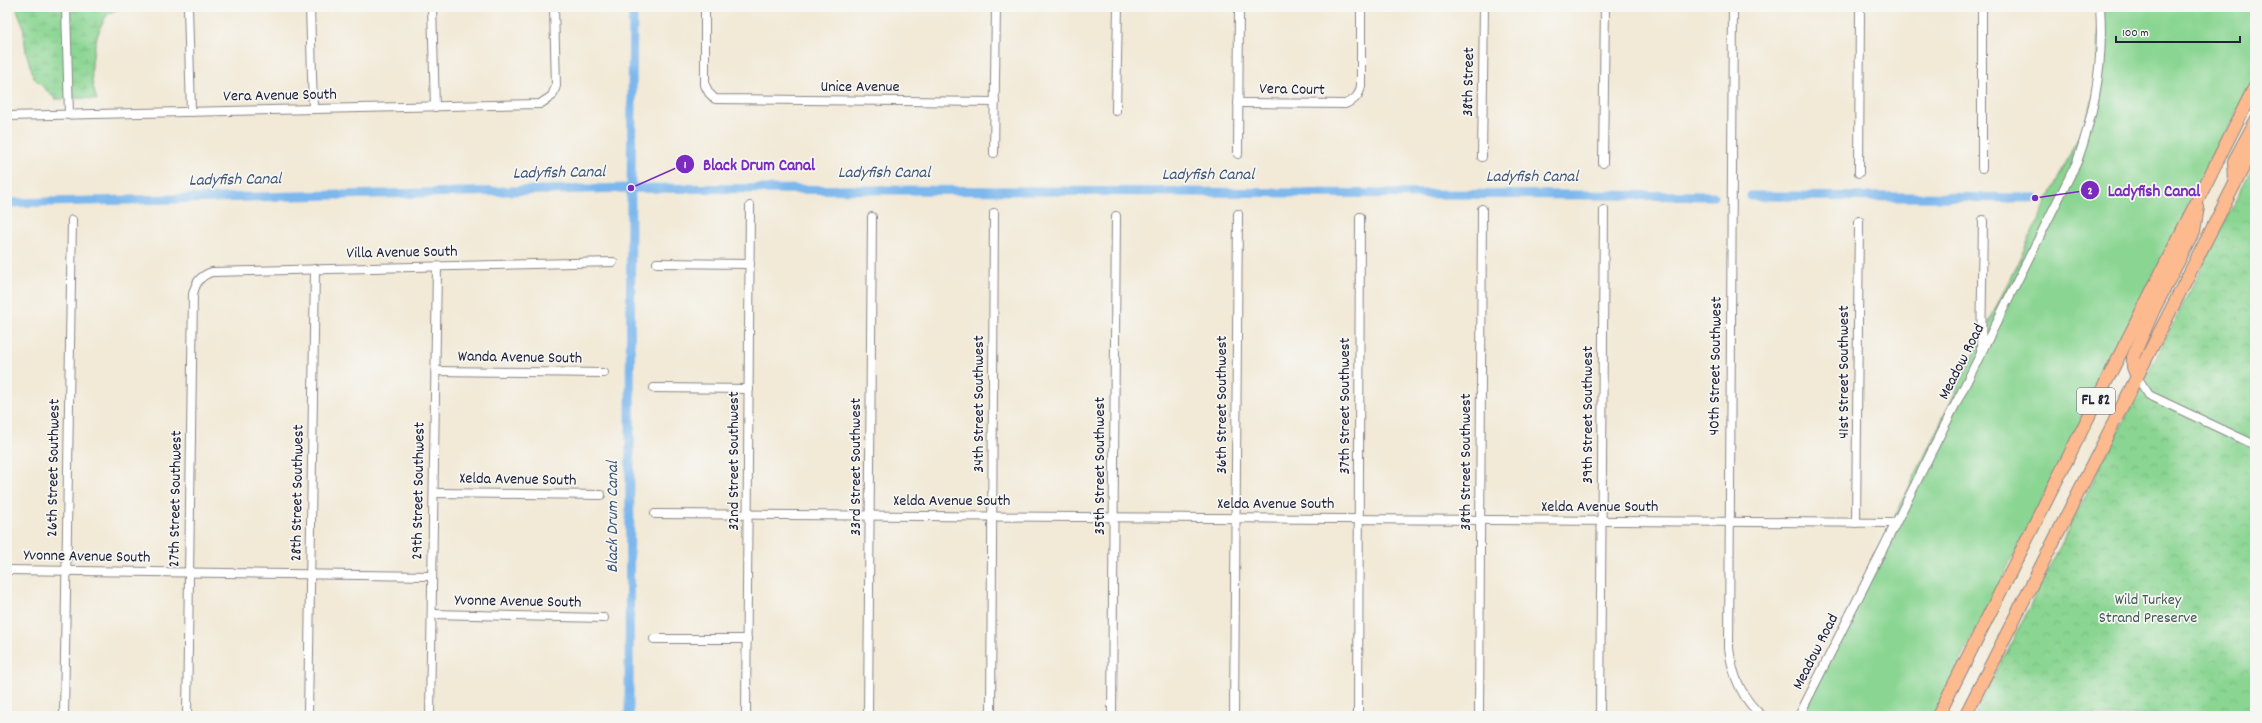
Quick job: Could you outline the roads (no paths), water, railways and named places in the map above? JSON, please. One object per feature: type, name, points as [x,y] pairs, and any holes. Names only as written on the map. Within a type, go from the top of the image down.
[{"type":"highway","name":"FL 82","points":[[1938,716],[2255,86]]},
{"type":"highway","points":[[2235,182],[2234,161],[2255,122]]},
{"type":"highway","name":"FL 82","points":[[1965,716],[2255,144]]},
{"type":"highway","points":[[2137,377],[2133,367],[2133,357],[2154,309],[2194,231],[2200,194]]},
{"type":"street","points":[[66,7],[69,115]]},
{"type":"street","points":[[188,7],[191,112]]},
{"type":"street","points":[[310,7],[313,110]]},
{"type":"street","points":[[432,7],[435,107]]},
{"type":"street","name":"Vera Avenue South","points":[[7,116],[540,104],[552,96],[556,86],[554,7]]},
{"type":"street","name":"Unice Avenue","points":[[704,7],[705,85],[708,93],[715,99],[995,102]]},
{"type":"street","points":[[994,153],[996,7]]},
{"type":"street","points":[[1116,111],[1118,7]]},
{"type":"street","points":[[1238,154],[1240,7]]},
{"type":"street","name":"Vera Court","points":[[1238,103],[1345,104],[1353,101],[1359,94],[1361,86],[1361,7]]},
{"type":"street","name":"38th Street","points":[[1482,157],[1484,7]]},
{"type":"street","points":[[1603,163],[1605,7]]},
{"type":"street","name":"40th Street Southwest","points":[[1733,7],[1729,522],[1730,658],[1736,680],[1741,691],[1762,716]]},
{"type":"street","points":[[1859,173],[1860,7]]},
{"type":"street","points":[[1982,7],[1982,168]]},
{"type":"street","name":"Meadow Road","points":[[1800,716],[2065,189],[2084,143],[2096,94],[2100,64],[2100,7]]},
{"type":"street","name":"32nd Street Southwest","points":[[746,716],[750,206]]},
{"type":"street","name":"38th Street Southwest","points":[[1479,716],[1482,209]]},
{"type":"street","name":"39th Street Southwest","points":[[1600,716],[1604,210]]},
{"type":"street","name":"34th Street Southwest","points":[[990,716],[994,213]]},
{"type":"street","name":"36th Street Southwest","points":[[1234,716],[1238,214]]},
{"type":"street","name":"35th Street Southwest","points":[[1112,716],[1116,216]]},
{"type":"street","name":"33rd Street Southwest","points":[[868,716],[872,217]]},
{"type":"street","name":"37th Street Southwest","points":[[1358,716],[1360,217]]},
{"type":"street","name":"26th Street Southwest","points":[[64,716],[72,220]]},
{"type":"street","points":[[1981,355],[1984,220]]},
{"type":"street","name":"41st Street Southwest","points":[[1856,522],[1859,221]]},
{"type":"street","name":"Villa Avenue South","points":[[196,283],[203,275],[212,272],[613,262]]},
{"type":"street","points":[[657,263],[750,264]]},
{"type":"street","name":"29th Street Southwest","points":[[430,716],[437,267]]},
{"type":"street","name":"28th Street Southwest","points":[[308,716],[315,270]]},
{"type":"street","name":"27th Street Southwest","points":[[187,716],[193,294],[196,283]]},
{"type":"street","name":"Wanda Avenue South","points":[[436,371],[604,373]]},
{"type":"street","points":[[2137,377],[2149,395],[2255,445]]},
{"type":"street","points":[[654,388],[749,389]]},
{"type":"street","name":"Xelda Avenue South","points":[[434,493],[601,495]]},
{"type":"street","name":"Xelda Avenue South","points":[[655,514],[1896,523]]},
{"type":"street","name":"Yvonne Avenue South","points":[[7,570],[431,576]]},
{"type":"street","name":"Yvonne Avenue South","points":[[432,614],[604,618]]},
{"type":"street","points":[[654,639],[747,639]]},
{"type":"waterway","name":"Black Drum Canal","points":[[629,716],[633,7]]},
{"type":"waterway","name":"Ladyfish Canal","points":[[7,203],[631,188],[1713,196]]},
{"type":"waterway","name":"Ladyfish Canal","points":[[1751,196],[2035,198]]},
{"type":"place","name":"Black Drum Canal","points":[[631,188]]},
{"type":"place","name":"Ladyfish Canal","points":[[2035,198]]},
{"type":"park label","name":"Wild Turkey Strand Preserve","points":[[2148,609]]}]
